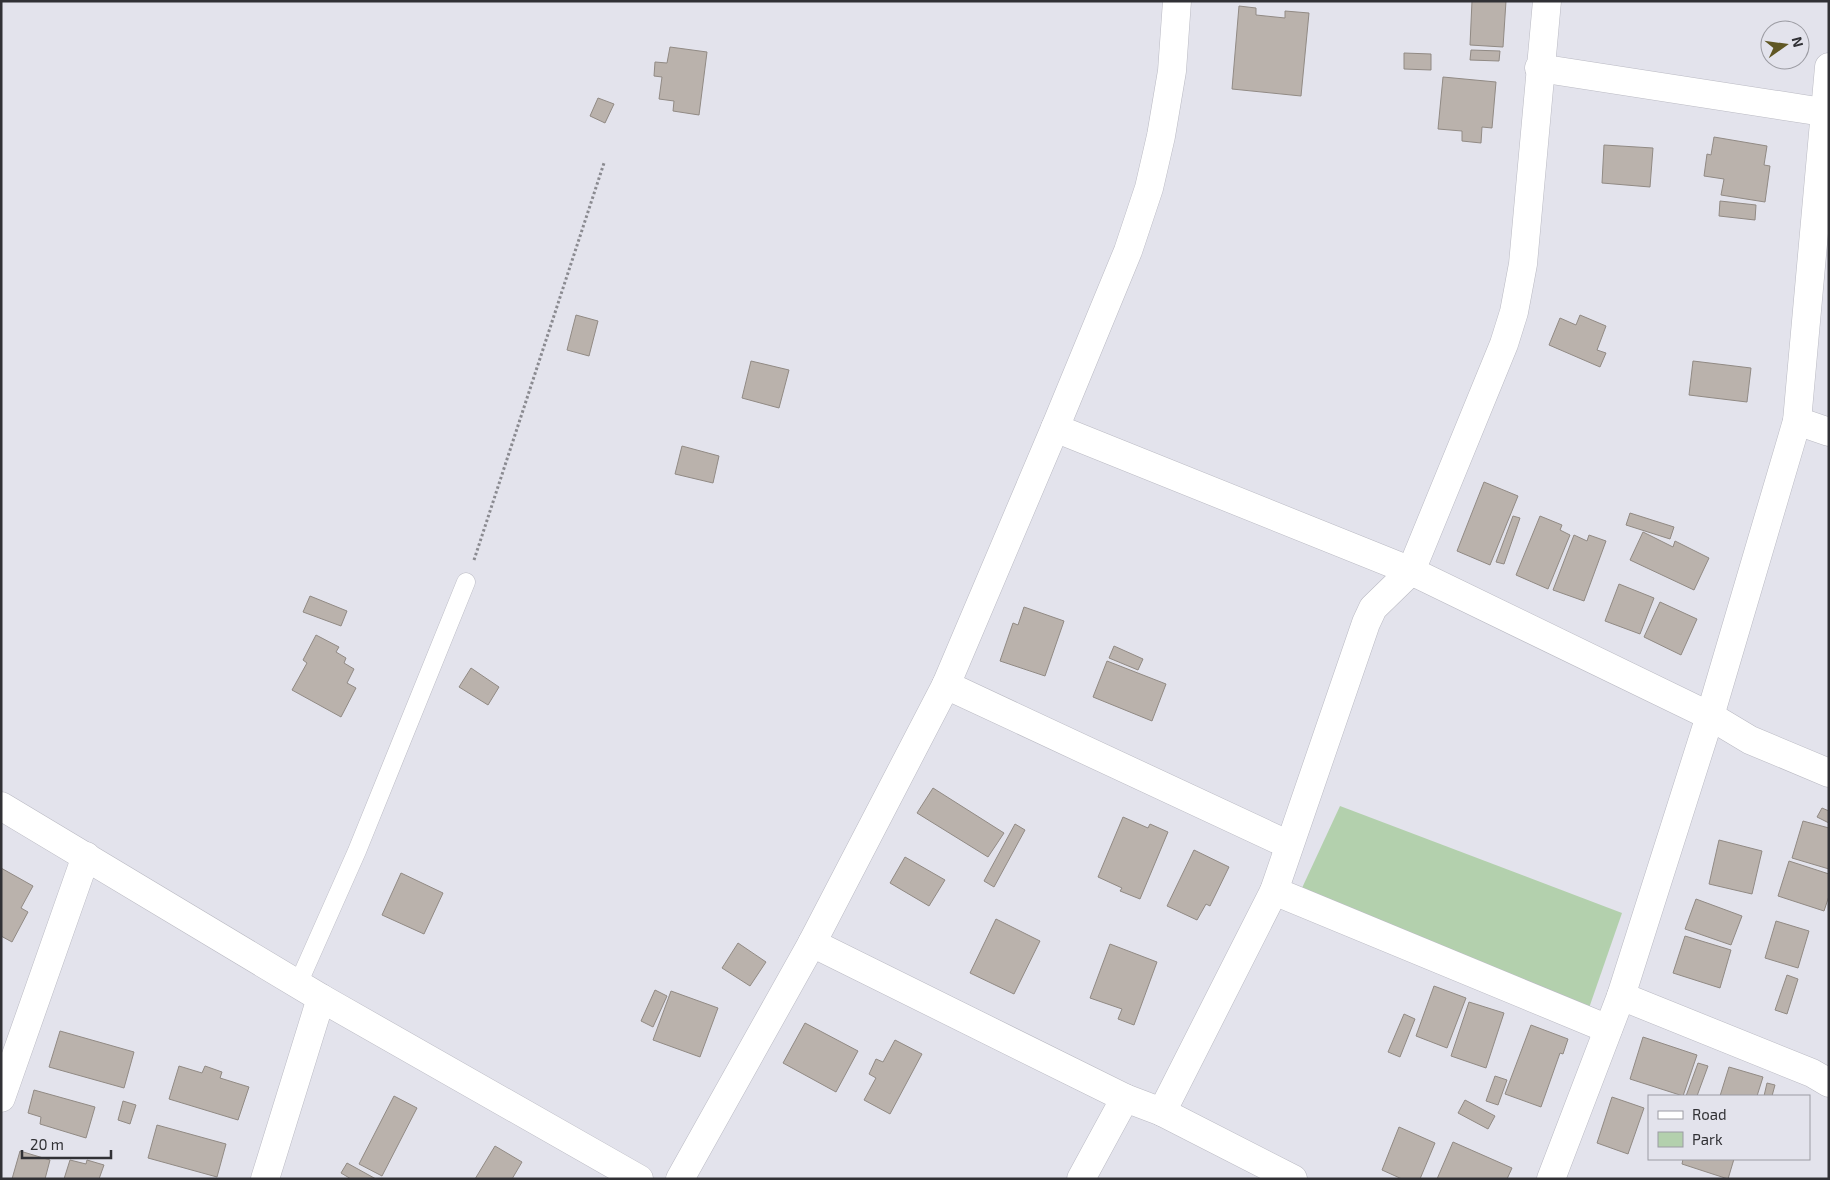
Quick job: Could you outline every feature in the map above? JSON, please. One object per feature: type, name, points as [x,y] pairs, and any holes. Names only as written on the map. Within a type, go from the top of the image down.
[{"type":"street","points":[[680,1179],[812,944],[946,685],[1055,428],[1128,252],[1149,188],[1161,136],[1172,71],[1177,1]]},
{"type":"street","points":[[1162,1112],[1274,891],[1366,623],[1373,608],[1411,570],[1504,344],[1514,312],[1523,264],[1547,1]]},
{"type":"street","points":[[1551,1179],[1621,996],[1710,716],[1796,421],[1823,112],[1829,67]]},
{"type":"street","points":[[1540,68],[1823,112]]},
{"type":"street","points":[[1796,421],[1829,432]]},
{"type":"street","points":[[1055,428],[1411,570],[1710,716],[1750,740],[1829,773]]},
{"type":"street","points":[[946,685],[1290,845]]},
{"type":"street","points":[[1,806],[321,998],[640,1179]]},
{"type":"street","points":[[1,1098],[86,856]]},
{"type":"street","points":[[1274,891],[1608,1029]]},
{"type":"street","points":[[812,944],[1125,1098],[1162,1112],[1293,1179]]},
{"type":"street","points":[[1621,996],[1812,1073],[1829,1082]]},
{"type":"street","points":[[265,1179],[321,998]]},
{"type":"street","points":[[1081,1179],[1125,1098]]},
{"type":"lane","points":[[298,984],[357,850],[466,582]]},
{"type":"path","points":[[466,582],[604,163]]},
{"type":"green space","points":[[1340,806],[1622,913],[1589,1008],[1302,888]]},
{"type":"building","points":[[1472,1],[1506,1],[1503,47],[1470,45]]},
{"type":"building","points":[[1239,6],[1256,8],[1256,15],[1285,18],[1285,11],[1309,13],[1301,96],[1232,89]]},
{"type":"building","points":[[670,47],[707,52],[699,115],[673,111],[674,101],[659,99],[662,77],[654,76],[655,62],[667,63]]},
{"type":"building","points":[[1471,50],[1500,51],[1499,61],[1470,60]]},
{"type":"building","points":[[1404,53],[1431,54],[1431,70],[1404,69]]},
{"type":"building","points":[[1443,77],[1496,82],[1492,128],[1482,127],[1481,143],[1462,141],[1462,131],[1438,129]]},
{"type":"building","points":[[598,98],[614,104],[605,123],[590,116]]},
{"type":"building","points":[[1714,137],[1767,146],[1764,165],[1770,166],[1765,202],[1721,195],[1724,179],[1704,176],[1707,154],[1711,155]]},
{"type":"building","points":[[1604,145],[1653,148],[1650,187],[1602,183]]},
{"type":"building","points":[[1720,201],[1756,205],[1755,220],[1719,216]]},
{"type":"building","points":[[576,315],[598,321],[589,356],[567,350]]},
{"type":"building","points":[[1580,315],[1606,326],[1597,350],[1606,353],[1600,367],[1549,345],[1560,318],[1576,325]]},
{"type":"building","points":[[751,361],[789,370],[779,408],[742,398]]},
{"type":"building","points":[[1693,361],[1751,368],[1747,402],[1689,395]]},
{"type":"building","points":[[682,446],[719,456],[713,483],[675,474]]},
{"type":"building","points":[[1484,482],[1518,496],[1490,565],[1457,551]]},
{"type":"building","points":[[1630,513],[1674,527],[1670,539],[1626,525]]},
{"type":"building","points":[[1513,516],[1520,518],[1504,564],[1496,562]]},
{"type":"building","points":[[1540,516],[1562,525],[1560,530],[1570,535],[1548,589],[1516,575]]},
{"type":"building","points":[[1643,532],[1673,547],[1675,541],[1709,558],[1694,590],[1630,560]]},
{"type":"building","points":[[1574,535],[1587,541],[1589,535],[1606,541],[1584,601],[1553,590]]},
{"type":"building","points":[[1619,584],[1654,598],[1640,634],[1605,621]]},
{"type":"building","points":[[310,596],[347,611],[341,626],[303,612]]},
{"type":"building","points":[[1660,602],[1697,619],[1681,655],[1644,637]]},
{"type":"building","points":[[1024,607],[1064,621],[1045,676],[1000,661],[1013,623],[1018,625]]},
{"type":"building","points":[[316,635],[339,647],[336,652],[346,658],[344,663],[354,669],[347,683],[356,688],[341,717],[292,690],[307,663],[303,660]]},
{"type":"building","points":[[1114,646],[1143,659],[1138,670],[1109,658]]},
{"type":"building","points":[[1107,661],[1166,684],[1152,721],[1093,697]]},
{"type":"building","points":[[471,668],[499,687],[488,705],[459,687]]},
{"type":"building","points":[[933,788],[1004,833],[988,857],[917,813]]},
{"type":"building","points":[[1822,808],[1829,811],[1829,823],[1817,817]]},
{"type":"building","points":[[1123,817],[1148,828],[1150,824],[1168,832],[1140,899],[1120,891],[1122,888],[1098,877]]},
{"type":"building","points":[[1803,821],[1829,828],[1829,869],[1792,858]]},
{"type":"building","points":[[1015,824],[1025,830],[994,887],[984,881]]},
{"type":"building","points":[[1719,840],[1762,851],[1752,894],[1709,884]]},
{"type":"building","points":[[1194,850],[1229,867],[1210,906],[1206,904],[1197,920],[1167,906]]},
{"type":"building","points":[[905,857],[945,880],[929,906],[890,883]]},
{"type":"building","points":[[1789,861],[1829,874],[1829,896],[1824,911],[1778,896]]},
{"type":"building","points":[[1,868],[33,886],[21,908],[28,912],[12,942],[1,936]]},
{"type":"building","points":[[401,873],[443,893],[424,934],[382,915]]},
{"type":"building","points":[[1696,899],[1742,916],[1731,945],[1685,929]]},
{"type":"building","points":[[996,919],[1040,941],[1014,994],[970,973]]},
{"type":"building","points":[[1776,921],[1809,931],[1798,968],[1765,958]]},
{"type":"building","points":[[1685,936],[1731,950],[1720,988],[1673,973]]},
{"type":"building","points":[[738,943],[766,962],[750,986],[722,968]]},
{"type":"building","points":[[1110,944],[1157,962],[1134,1025],[1118,1019],[1122,1009],[1090,998]]},
{"type":"building","points":[[1787,975],[1798,979],[1787,1014],[1775,1010]]},
{"type":"building","points":[[1434,986],[1466,998],[1447,1048],[1416,1036]]},
{"type":"building","points":[[655,990],[667,996],[653,1027],[641,1021]]},
{"type":"building","points":[[671,991],[718,1008],[700,1057],[653,1040]]},
{"type":"building","points":[[1469,1002],[1504,1013],[1486,1068],[1451,1056]]},
{"type":"building","points":[[1404,1014],[1415,1019],[1400,1057],[1388,1052]]},
{"type":"building","points":[[805,1023],[858,1051],[836,1092],[783,1063]]},
{"type":"building","points":[[1531,1025],[1568,1039],[1563,1054],[1560,1053],[1541,1107],[1505,1094]]},
{"type":"building","points":[[60,1031],[134,1052],[124,1088],[49,1067]]},
{"type":"building","points":[[1643,1037],[1697,1055],[1683,1095],[1630,1079]]},
{"type":"building","points":[[895,1040],[922,1054],[890,1114],[864,1100],[876,1078],[869,1074],[876,1059],[883,1062]]},
{"type":"building","points":[[1698,1063],[1708,1066],[1697,1095],[1686,1095]]},
{"type":"building","points":[[179,1066],[202,1073],[205,1066],[222,1072],[220,1078],[249,1087],[238,1120],[169,1099]]},
{"type":"building","points":[[1729,1067],[1763,1077],[1757,1095],[1720,1095]]},
{"type":"building","points":[[1495,1076],[1507,1080],[1498,1105],[1486,1101]]},
{"type":"building","points":[[1767,1083],[1775,1085],[1772,1095],[1764,1095]]},
{"type":"building","points":[[34,1090],[95,1107],[86,1138],[40,1124],[41,1117],[28,1113]]},
{"type":"building","points":[[394,1096],[417,1108],[382,1176],[359,1164]]},
{"type":"building","points":[[1612,1097],[1644,1108],[1628,1154],[1597,1143]]},
{"type":"building","points":[[1465,1100],[1495,1116],[1488,1129],[1458,1113]]},
{"type":"building","points":[[123,1101],[136,1105],[130,1124],[118,1120]]},
{"type":"building","points":[[157,1125],[226,1144],[217,1177],[148,1158]]},
{"type":"building","points":[[1399,1127],[1435,1143],[1420,1179],[1402,1179],[1382,1170]]},
{"type":"building","points":[[1453,1142],[1512,1168],[1507,1179],[1437,1179]]},
{"type":"building","points":[[495,1146],[522,1162],[512,1179],[475,1179]]},
{"type":"building","points":[[20,1151],[50,1160],[45,1179],[12,1179]]},
{"type":"building","points":[[70,1160],[86,1164],[87,1160],[104,1165],[99,1179],[64,1179]]},
{"type":"building","points":[[1683,1160],[1734,1160],[1728,1179],[1682,1164]]},
{"type":"building","points":[[347,1163],[376,1179],[351,1179],[341,1173]]}]
